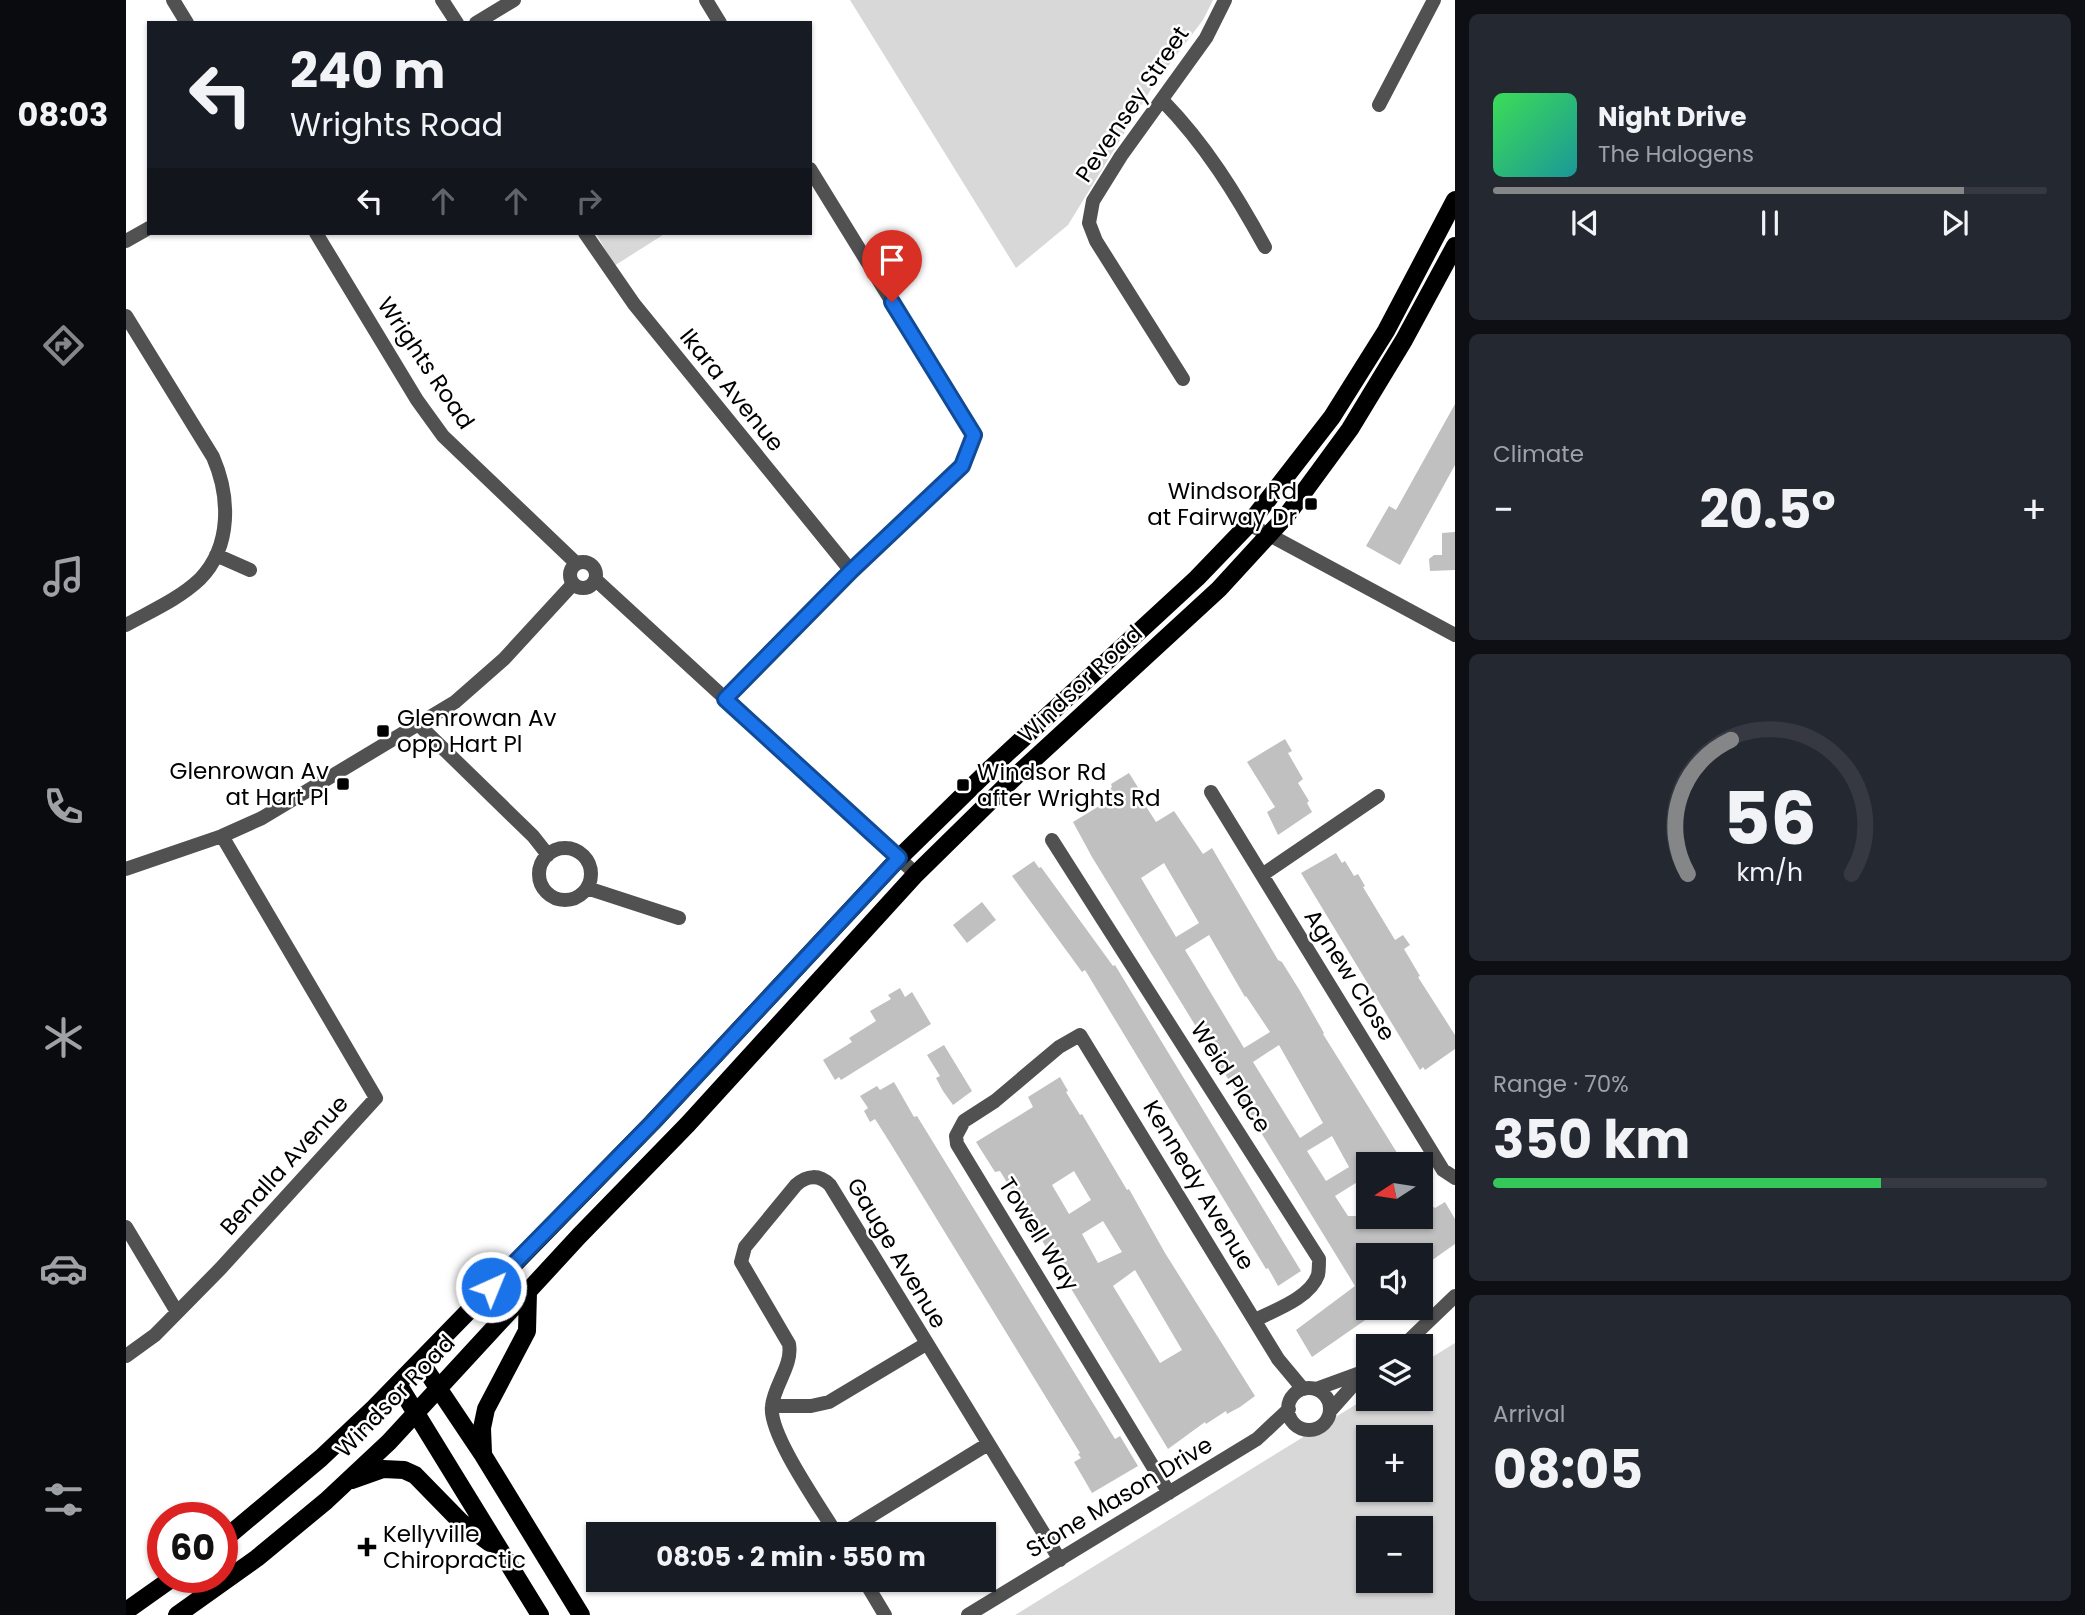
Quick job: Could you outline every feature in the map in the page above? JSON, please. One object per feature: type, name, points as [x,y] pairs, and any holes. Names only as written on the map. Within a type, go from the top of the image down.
[{"type":"main road","name":"Windsor Road","points":[[238,1528],[321,1458],[398,1384],[652,1123],[899,858],[991,768],[1197,578],[1249,524],[1332,417],[1380,342],[1455,200]]},
{"type":"main road","name":"Windsor Road","points":[[177,1615],[257,1558],[346,1482],[439,1388],[579,1236],[688,1124],[916,874],[1020,772],[1219,589],[1287,515],[1350,429],[1405,340],[1455,246]]},
{"type":"main road","points":[[483,1455],[482,1428],[486,1409],[527,1331],[528,1292]]},
{"type":"main road","points":[[420,1361],[483,1455],[581,1615]]},
{"type":"main road","points":[[398,1384],[540,1615]]},
{"type":"main road","points":[[346,1482],[383,1469],[404,1470],[421,1482],[461,1522],[499,1550]]},
{"type":"main road","points":[[126,1611],[151,1593]]},
{"type":"street","points":[[173,0],[186,21]]},
{"type":"street","points":[[442,0],[456,21]]},
{"type":"street","points":[[480,21],[514,0]]},
{"type":"street","points":[[706,0],[719,21]]},
{"type":"street","name":"Pevensey Street","points":[[1183,379],[1096,241],[1089,223],[1093,201],[1121,156],[1206,38],[1225,0]]},
{"type":"street","points":[[1379,105],[1434,0]]},
{"type":"street","points":[[1163,101],[1187,125],[1208,152],[1265,247]]},
{"type":"street","points":[[725,699],[851,571],[962,466],[974,435],[812,172]]},
{"type":"street","points":[[126,242],[147,229]]},
{"type":"street","name":"Wrights Road","points":[[317,235],[417,400],[443,436],[576,563]]},
{"type":"street","name":"Ikara Avenue","points":[[586,235],[634,304],[851,571]]},
{"type":"street","points":[[126,316],[206,446],[220,475],[226,511],[224,530],[216,555],[200,579],[180,594],[126,625]]},
{"type":"street","points":[[1249,524],[1451,635]]},
{"type":"street","points":[[216,555],[250,570]]},
{"type":"street","points":[[576,563],[591,563],[597,572],[596,580],[588,588],[573,584],[570,573],[576,563]]},
{"type":"street","points":[[596,580],[916,874]]},
{"type":"street","points":[[126,869],[222,836],[293,801],[419,725],[477,685],[573,584]]},
{"type":"street","points":[[419,725],[533,836],[548,855]]},
{"type":"street","name":"Agnew Close","points":[[1211,792],[1443,1170],[1455,1178]]},
{"type":"street","points":[[1262,875],[1378,796]]},
{"type":"street","name":"Benalla Avenue","points":[[126,1356],[155,1335],[376,1098],[222,836]]},
{"type":"street","name":"Weid Place","points":[[1052,840],[1319,1259],[1318,1274],[1312,1286],[1255,1320]]},
{"type":"street","points":[[571,848],[585,857],[592,872],[582,895],[559,900],[546,892],[541,885],[540,869],[548,855],[554,850],[571,848]]},
{"type":"street","points":[[587,888],[679,918]]},
{"type":"street","name":"Kennedy Avenue","points":[[1080,1035],[1300,1396]]},
{"type":"street","name":"Towell Way","points":[[1080,1035],[1059,1047],[995,1101],[964,1121],[956,1136],[957,1144],[1169,1493]]},
{"type":"street","name":"Gauge Avenue","points":[[772,1406],[789,1354],[789,1344],[745,1272],[741,1257],[745,1247],[803,1179],[820,1177],[830,1185],[1060,1560]]},
{"type":"street","points":[[126,1227],[177,1312]]},
{"type":"street","points":[[1415,1334],[1455,1296]]},
{"type":"street","points":[[831,1522],[784,1446],[774,1421],[772,1406],[811,1406],[829,1402],[926,1344]]},
{"type":"street","name":"Stone Mason Drive","points":[[968,1615],[1257,1439],[1300,1396],[1356,1376]]},
{"type":"street","name":"Stone Mason Drive","points":[[1330,1411],[1356,1383]]},
{"type":"street","points":[[1300,1396],[1327,1397],[1330,1411],[1324,1424],[1311,1429],[1298,1426],[1290,1416],[1300,1396]]},
{"type":"street","name":"Stone Mason Drive","points":[[1257,1439],[1298,1426]]},
{"type":"street","points":[[860,1522],[988,1444]]},
{"type":"street","points":[[871,1592],[885,1615]]},
{"type":"shaded area","points":[[850,0],[1213,0],[1203,20],[1153,86],[1068,225],[1016,268]]},
{"type":"shaded area","points":[[597,235],[663,235],[614,266]]},
{"type":"shaded area","points":[[1455,1343],[1455,1615],[1015,1615],[1356,1404],[1356,1411],[1433,1411],[1433,1357]]},
{"type":"building","points":[[1455,404],[1455,465],[1400,565],[1366,546],[1389,506],[1396,510]]},
{"type":"building","points":[[1455,532],[1455,570],[1430,571],[1429,559],[1434,555],[1442,555],[1442,533]]},
{"type":"building","points":[[1285,739],[1292,751],[1288,753],[1303,779],[1298,783],[1312,812],[1278,835],[1267,812],[1275,807],[1247,762]]},
{"type":"building","points":[[1129,773],[1139,789],[1136,791],[1156,822],[1174,811],[1203,854],[1212,848],[1397,1152],[1356,1152],[1356,1183],[1335,1196],[1348,1216],[1356,1216],[1356,1229],[1433,1229],[1433,1207],[1445,1202],[1455,1219],[1455,1244],[1433,1260],[1433,1243],[1356,1243],[1356,1320],[1365,1320],[1312,1357],[1296,1330],[1355,1286],[1073,822],[1109,800],[1104,792],[1112,787],[1111,784]],"holes":[[[1164,863],[1199,923],[1176,937],[1141,878]],[[1209,935],[1245,997],[1270,1032],[1244,1048],[1185,950]],[[1279,1045],[1323,1123],[1300,1138],[1253,1062]],[[1332,1136],[1349,1167],[1326,1181],[1307,1151]]]},
{"type":"building","points":[[1336,853],[1342,863],[1345,861],[1354,876],[1358,874],[1395,940],[1403,935],[1410,945],[1404,949],[1420,976],[1418,977],[1455,1035],[1455,1049],[1425,1070],[1423,1067],[1420,1070],[1301,873]]},
{"type":"building","points":[[1034,861],[1113,966],[1115,965],[1301,1271],[1278,1286],[1085,970],[1082,972],[1012,876]]},
{"type":"building","points":[[982,902],[996,920],[967,943],[953,925]]},
{"type":"building","points":[[900,988],[905,997],[912,992],[931,1024],[841,1080],[839,1077],[835,1080],[823,1060],[852,1042],[849,1038],[876,1021],[870,1011],[891,999],[888,995]]},
{"type":"building","points":[[944,1045],[972,1091],[953,1105],[936,1078],[940,1076],[927,1055]]},
{"type":"building","points":[[1060,1077],[1080,1115],[1082,1114],[1127,1190],[1129,1189],[1165,1253],[1255,1396],[1227,1414],[1226,1411],[1206,1424],[1205,1422],[1168,1449],[1000,1171],[995,1172],[976,1142],[1033,1107],[1028,1097]],"holes":[[[1074,1171],[1091,1200],[1069,1214],[1052,1185]],[[1103,1221],[1122,1252],[1098,1263],[1082,1234]],[[1135,1270],[1182,1350],[1160,1363],[1113,1286]]]},
{"type":"building","points":[[894,1082],[1115,1439],[1120,1436],[1138,1466],[1092,1493],[1074,1462],[1081,1458],[1078,1454],[1080,1453],[875,1119],[870,1122],[864,1111],[868,1108],[860,1096],[877,1086],[880,1090]]},
{"type":"place","name":"Windsor Rd at Fairway Dr","points":[[1311,504]]},
{"type":"place","name":"Glenrowan Av opp Hart Pl","points":[[383,731]]},
{"type":"place","name":"Glenrowan Av at Hart Pl","points":[[343,784]]},
{"type":"place","name":"Windsor Rd after Wrights Rd","points":[[963,785]]},
{"type":"place","name":"Kellyville Chiropractic","points":[[367,1547]]},
{"type":"route","points":[[491,1287],[652,1123],[899,858],[725,699],[851,571],[962,466],[974,435],[892,302]]}]
